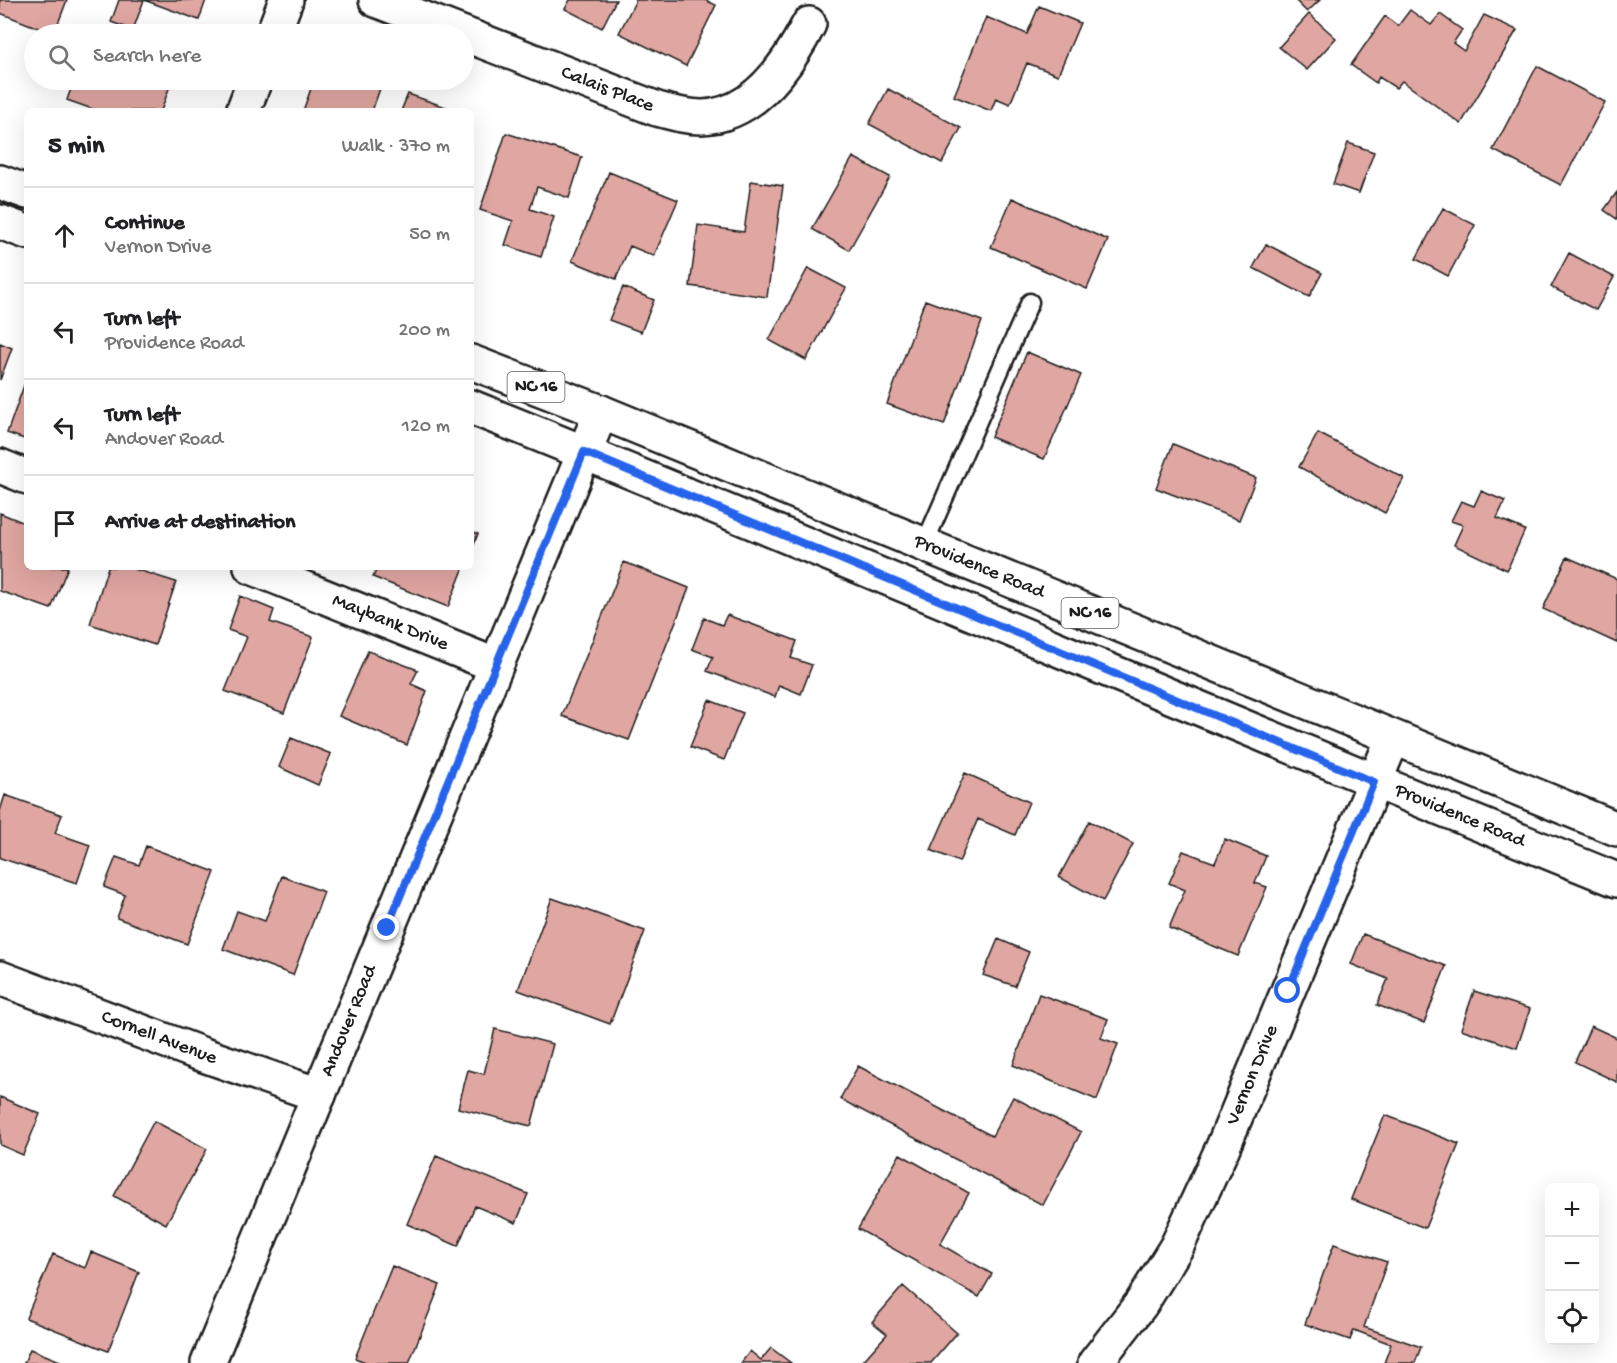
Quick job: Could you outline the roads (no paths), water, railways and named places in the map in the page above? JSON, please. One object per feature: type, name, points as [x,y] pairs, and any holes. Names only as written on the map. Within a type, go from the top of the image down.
[{"type":"street","points":[[277,24],[286,0]]},
{"type":"street","name":"Calais Place","points":[[376,0],[438,24]]},
{"type":"street","name":"Calais Place","points":[[474,38],[657,109],[705,117],[731,111],[755,96],[779,74],[796,50],[809,24]]},
{"type":"street","points":[[244,108],[251,90]]},
{"type":"street","points":[[0,182],[24,191]]},
{"type":"street","points":[[0,222],[24,231]]},
{"type":"street","name":"Providence Road","points":[[474,363],[601,412],[1617,829]]},
{"type":"street","name":"Providence Road","points":[[474,408],[1374,782],[1617,880]]},
{"type":"street","name":"Andover Road","points":[[208,1363],[601,412]]},
{"type":"street","points":[[0,466],[24,476]]},
{"type":"street","name":"Maybank Drive","points":[[258,570],[495,665]]},
{"type":"street","name":"Vernon Drive","points":[[1095,1363],[1145,1298],[1177,1246],[1223,1147],[1393,738]]},
{"type":"street","name":"Cornell Avenue","points":[[0,978],[201,1054],[319,1095]]},
{"type":"lane","points":[[924,545],[1030,302]]}]
